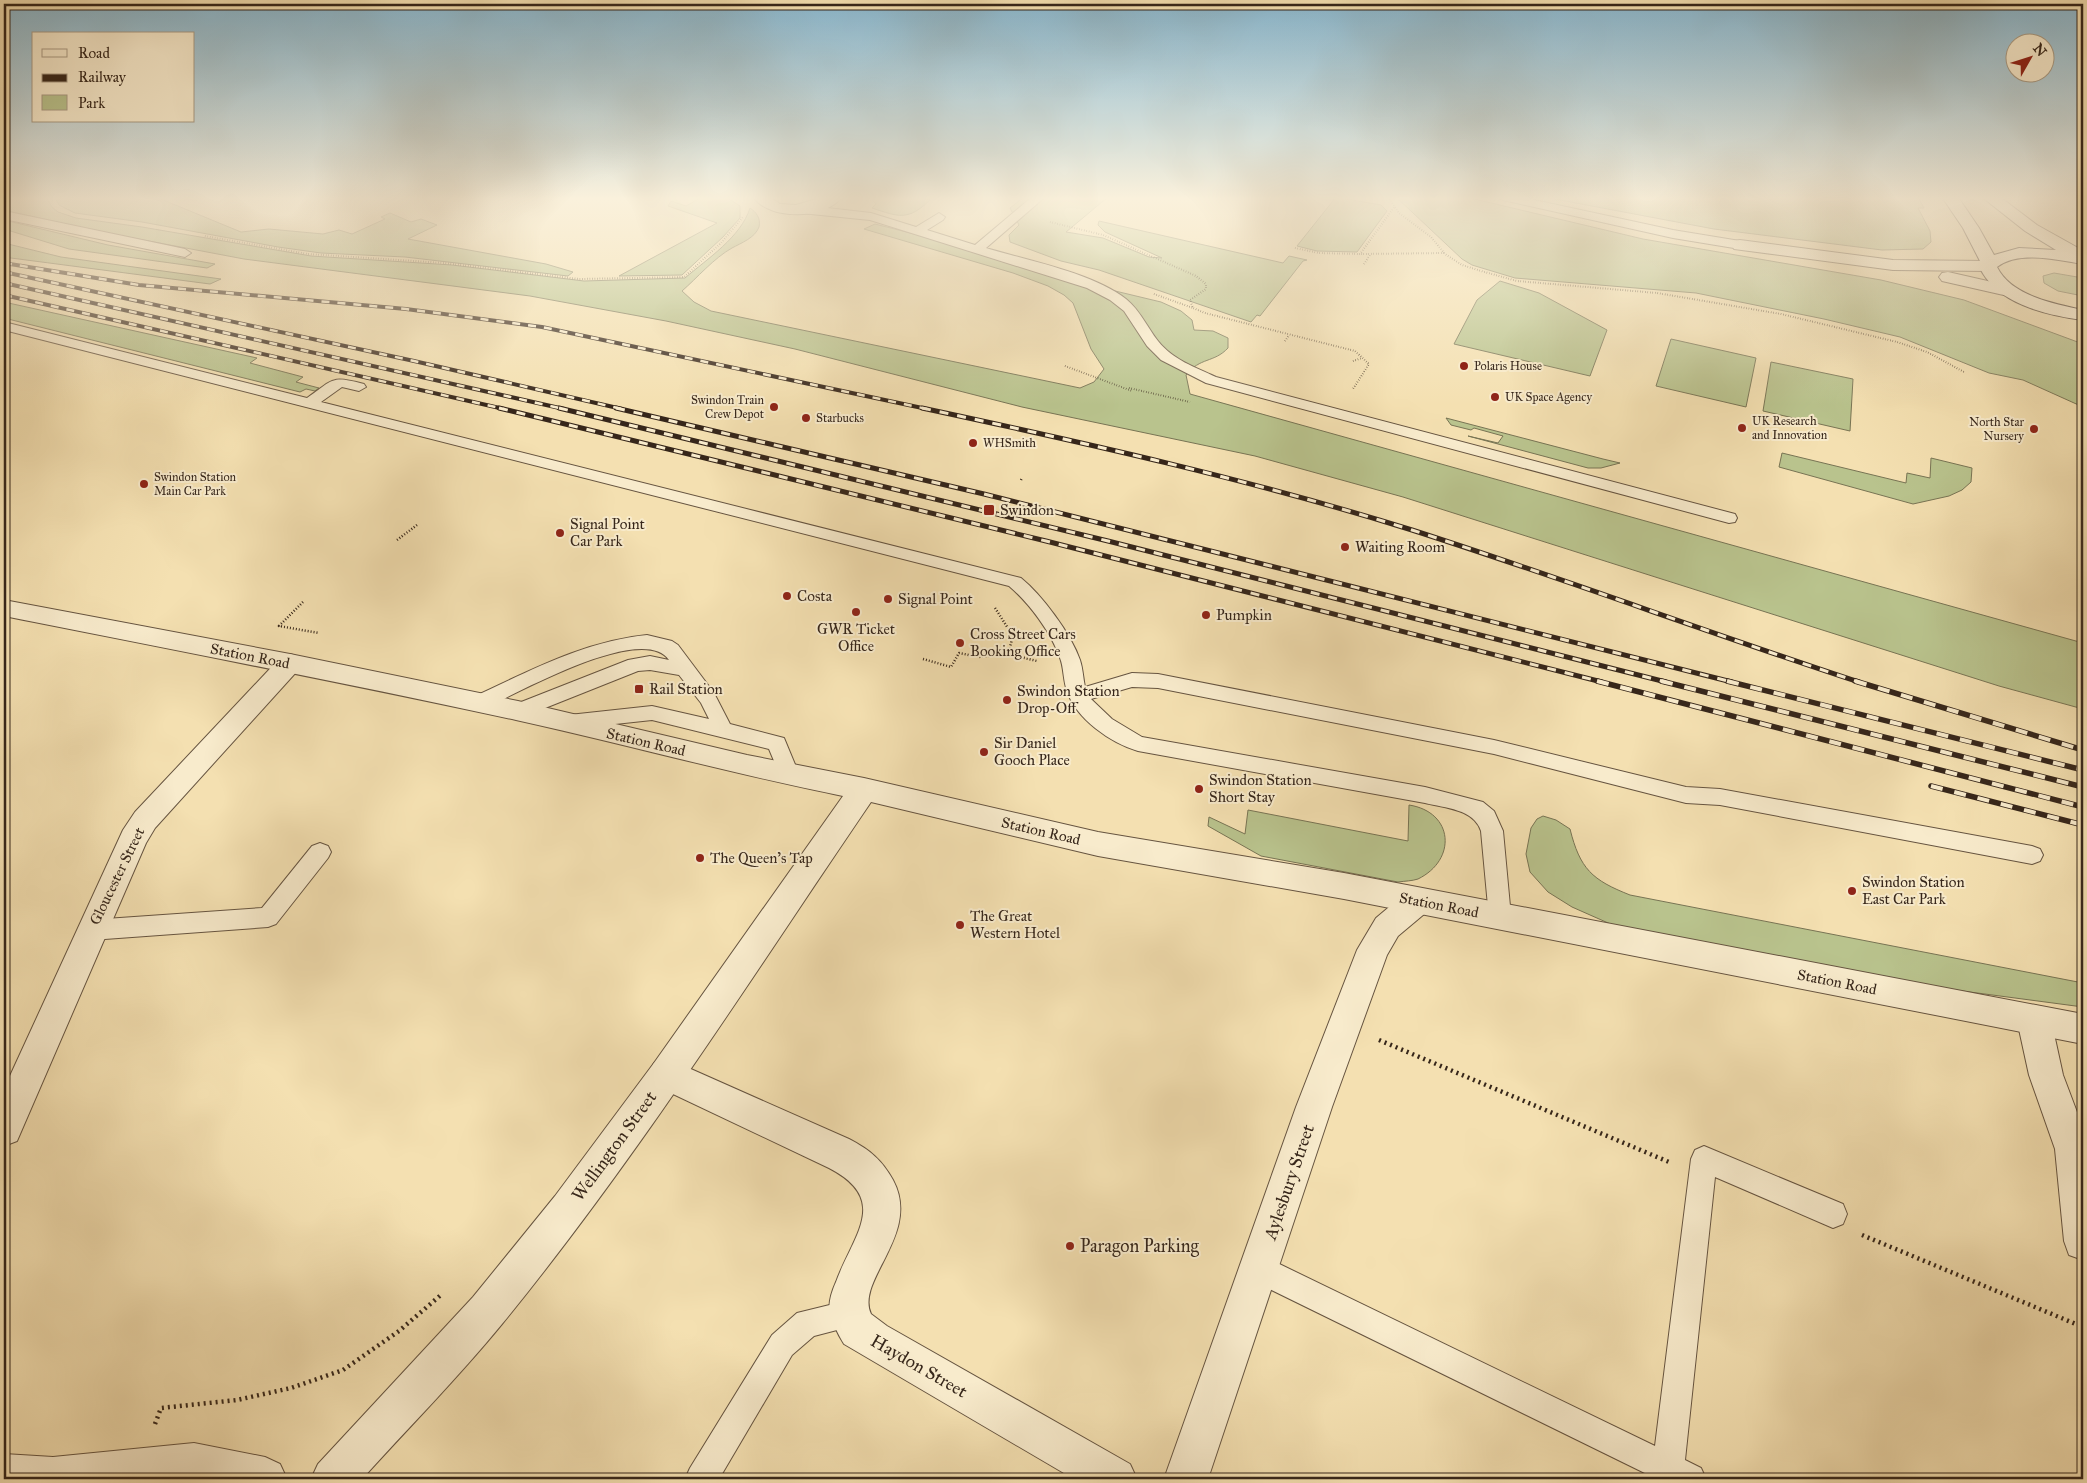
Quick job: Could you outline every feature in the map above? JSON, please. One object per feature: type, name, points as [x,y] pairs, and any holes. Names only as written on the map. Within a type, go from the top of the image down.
[{"type":"street","points":[[1898,266],[2008,291],[2083,324]]},
{"type":"street","points":[[1989,266],[1990,274],[2008,291]]},
{"type":"street","points":[[2048,307],[2083,315]]},
{"type":"street","name":"Station Road","points":[[4,608],[290,663],[518,711],[1098,844],[1302,878],[2083,1029]]},
{"type":"street","name":"Gloucester Street","points":[[4,1129],[123,857],[145,820],[290,663]]},
{"type":"street","name":"Wellington Street","points":[[334,1479],[487,1311],[606,1159],[864,789]]},
{"type":"street","name":"Aylesbury Street","points":[[1186,1479],[1344,1026],[1376,942],[1387,927],[1418,901]]},
{"type":"street","points":[[2034,1020],[2046,1075],[2073,1149],[2082,1222]]},
{"type":"street","points":[[666,1074],[836,1152],[861,1166],[876,1184],[883,1200],[882,1220],[874,1244],[851,1291],[850,1314]]},
{"type":"street","name":"Haydon Street","points":[[850,1314],[857,1328],[873,1340],[1115,1479]]},
{"type":"street","points":[[4,1476],[53,1479],[194,1465],[265,1479]]},
{"type":"lane","points":[[1034,266],[1100,288],[1124,304],[1133,313],[1152,344],[1167,358],[1211,380],[1729,518]]},
{"type":"lane","points":[[4,326],[1015,582],[1026,590],[1070,657],[1078,696],[1101,720],[1121,736],[1138,744],[1425,795],[1476,808],[1486,817],[1492,831],[1500,917]]},
{"type":"lane","points":[[308,403],[340,382],[359,387]]},
{"type":"lane","points":[[478,703],[589,654],[631,642],[656,642],[670,648],[684,670],[712,701],[718,712],[721,729]]},
{"type":"lane","points":[[518,711],[635,665],[650,663],[684,670]]},
{"type":"lane","points":[[1078,696],[1132,680],[1158,681],[1494,747],[1686,795],[1720,797],[2032,855]]},
{"type":"lane","points":[[565,722],[652,713],[721,729],[777,743],[789,774]]},
{"type":"lane","points":[[91,930],[268,916],[320,852]]},
{"type":"lane","points":[[1259,1269],[1679,1474],[1704,1159],[1833,1214]]},
{"type":"lane","points":[[701,1479],[782,1345],[796,1330],[808,1323],[850,1314]]},
{"type":"path","points":[[472,266],[562,277],[603,279],[684,277],[695,266]]},
{"type":"path","points":[[1175,266],[1196,276],[1206,284],[1206,288],[1190,300],[1193,308],[1205,313],[1355,351],[1369,364],[1338,415]]},
{"type":"path","points":[[1466,266],[1517,281],[1657,293],[1825,324],[1897,342],[1927,352],[1964,372]]},
{"type":"path","points":[[1285,341],[1289,335]]},
{"type":"path","points":[[1353,361],[1362,358]]},
{"type":"path","points":[[1065,366],[1116,386],[1196,405]]},
{"type":"path","points":[[1130,388],[1190,402]]},
{"type":"path","points":[[398,540],[417,525]]},
{"type":"path","points":[[303,602],[279,626],[319,634]]},
{"type":"path","points":[[995,608],[1013,636],[1008,654]]},
{"type":"path","points":[[923,659],[951,667],[959,654],[979,657],[1008,654],[1073,671]]},
{"type":"path","points":[[1344,1026],[1703,1176]]},
{"type":"path","points":[[1833,1214],[1854,1231],[2083,1326]]},
{"type":"path","points":[[161,1408],[236,1400],[291,1388],[343,1370],[399,1331],[447,1290]]},
{"type":"green space","points":[[74,266],[128,266],[221,279],[210,284]]},
{"type":"green space","points":[[300,266],[462,266],[584,281],[685,278],[699,266],[708,266],[682,291],[694,302],[711,311],[1080,388],[1094,382],[1104,369],[1091,349],[1073,303],[1064,295],[1048,286],[990,266],[1026,266],[1086,284],[1161,302],[1181,311],[1192,320],[1194,330],[1213,331],[1228,338],[1228,348],[1223,353],[1196,365],[1186,375],[1190,394],[2083,643],[2083,709],[1999,686],[1403,497],[1255,456],[1022,407],[795,349],[666,321],[530,296]]},
{"type":"green space","points":[[484,266],[553,266],[573,272],[568,276]]},
{"type":"green space","points":[[637,266],[691,266],[682,275],[619,276]]},
{"type":"green space","points":[[1083,266],[1299,266],[1260,316],[1257,315],[1251,322]]},
{"type":"green space","points":[[1476,266],[1801,266],[1881,280],[1964,300],[2083,344],[2083,407],[2023,380],[1989,373],[1900,337],[1824,319],[1696,293],[1515,278]]},
{"type":"green space","points":[[2054,273],[2083,278],[2083,296],[2058,291],[2044,283],[2043,276]]},
{"type":"green space","points":[[1500,281],[1539,293],[1607,330],[1590,376],[1454,344],[1477,300]]},
{"type":"green space","points":[[4,302],[257,358],[250,363],[303,377],[296,382],[319,388],[315,391],[306,389],[300,392],[4,318]]},
{"type":"green space","points":[[1671,339],[1756,358],[1746,407],[1656,386]]},
{"type":"green space","points":[[1771,362],[1853,379],[1850,431],[1763,411]]},
{"type":"green space","points":[[1446,418],[1620,463],[1601,468],[1588,468],[1468,436],[1498,443],[1503,436],[1474,428],[1471,430],[1451,425]]},
{"type":"green space","points":[[1782,453],[1906,483],[1907,473],[1930,478],[1931,458],[1972,468],[1971,482],[1962,490],[1949,496],[1913,504],[1779,467]]},
{"type":"green space","points":[[1409,805],[1424,809],[1435,817],[1442,826],[1445,838],[1444,849],[1431,871],[1411,881],[1398,882],[1261,856],[1208,826],[1209,817],[1245,834],[1248,810],[1408,841]]},
{"type":"green space","points":[[1543,816],[1556,820],[1570,829],[1583,864],[1597,878],[1630,895],[2083,983],[2083,1007],[1932,987],[1624,930],[1572,907],[1548,892],[1530,872],[1526,854],[1531,828],[1537,819]]},
{"type":"railway","points":[[24,266],[139,285],[406,309],[542,327],[927,409]]},
{"type":"railway","points":[[4,272],[414,361],[622,409]]},
{"type":"railway","points":[[4,283],[564,409]]},
{"type":"railway","points":[[4,295],[504,409]]},
{"type":"railway","points":[[499,408],[1046,541],[1602,682]]},
{"type":"railway","points":[[559,408],[1108,541],[1666,682]]},
{"type":"railway","points":[[616,408],[984,494],[1732,682]]},
{"type":"railway","points":[[922,408],[1168,463],[1352,512],[1468,548],[1859,682]]},
{"type":"railway","points":[[1597,681],[2083,807]]},
{"type":"railway","points":[[1661,681],[2083,787]]},
{"type":"railway","points":[[1727,681],[2083,770]]},
{"type":"railway","points":[[1855,681],[2083,750]]},
{"type":"railway","points":[[1931,786],[2083,825]]},
{"type":"place","name":"Polaris House","points":[[1464,366]]},
{"type":"place","name":"UK Space Agency","points":[[1495,397]]},
{"type":"place","name":"Swindon Train Crew Depot","points":[[774,407]]},
{"type":"place","name":"Starbucks","points":[[806,418]]},
{"type":"place","name":"UK Research and Innovation","points":[[1742,428]]},
{"type":"place","name":"North Star Nursery","points":[[2034,429]]},
{"type":"place","name":"WHSmith","points":[[973,443]]},
{"type":"place","name":"Swindon Station Main Car Park","points":[[144,484]]},
{"type":"place","name":"Swindon","points":[[989,510]]},
{"type":"place","name":"Signal Point Car Park","points":[[560,533]]},
{"type":"place","name":"Waiting Room","points":[[1345,547]]},
{"type":"place","name":"Costa","points":[[787,596]]},
{"type":"place","name":"Signal Point","points":[[888,599]]},
{"type":"place","name":"GWR Ticket Office","points":[[856,612]]},
{"type":"place","name":"Pumpkin","points":[[1206,615]]},
{"type":"place","name":"Cross Street Cars Booking Office","points":[[960,643]]},
{"type":"place","name":"Rail Station","points":[[639,689]]},
{"type":"place","name":"Swindon Station Drop-Off","points":[[1007,700]]},
{"type":"place","name":"Sir Daniel Gooch Place","points":[[984,752]]},
{"type":"place","name":"Swindon Station Short Stay","points":[[1199,789]]},
{"type":"place","name":"The Queen's Tap","points":[[700,858]]},
{"type":"place","name":"Swindon Station East Car Park","points":[[1852,891]]},
{"type":"place","name":"The Great Western Hotel","points":[[960,925]]},
{"type":"place","name":"Paragon Parking","points":[[1070,1246]]}]
